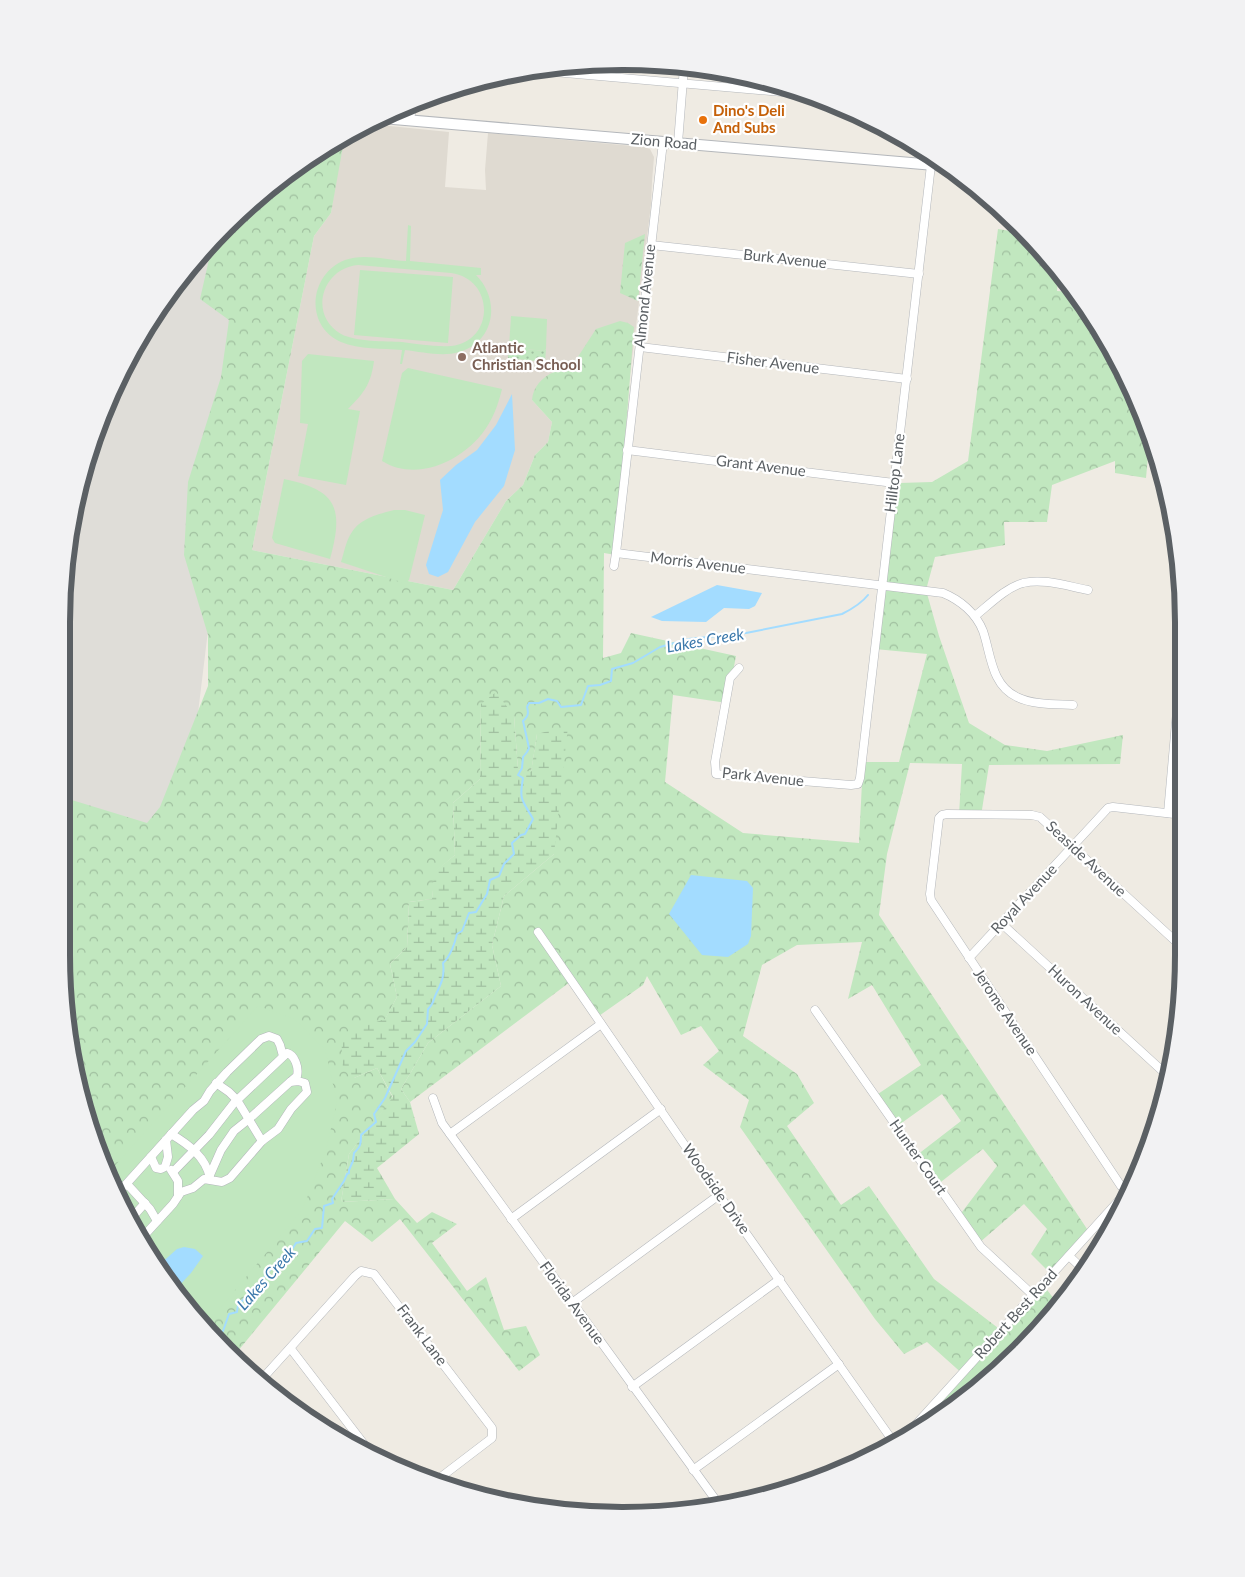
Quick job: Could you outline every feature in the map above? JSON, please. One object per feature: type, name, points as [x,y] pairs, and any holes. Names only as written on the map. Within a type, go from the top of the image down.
[{"type":"street","points":[[567,73],[772,91]]},
{"type":"street","points":[[678,143],[684,74]]},
{"type":"street","points":[[410,120],[411,112]]},
{"type":"street","name":"Zion Road","points":[[396,119],[931,165]]},
{"type":"street","name":"Almond Avenue","points":[[628,450],[664,142]]},
{"type":"street","name":"Hilltop Lane","points":[[859,782],[931,165]]},
{"type":"street","name":"Burk Avenue","points":[[651,245],[919,274]]},
{"type":"street","name":"Fisher Avenue","points":[[640,347],[907,378]]},
{"type":"street","points":[[614,566],[628,450]]},
{"type":"street","name":"Grant Avenue","points":[[628,450],[894,483]]},
{"type":"street","name":"Morris Avenue","points":[[616,553],[883,584],[943,593],[958,600],[974,616]]},
{"type":"street","points":[[1073,706],[1025,700],[1016,697],[1006,690],[996,675],[983,631],[974,616],[1004,593],[1022,583],[1037,581],[1088,590]]},
{"type":"street","name":"Park Avenue","points":[[739,668],[730,678],[715,762],[716,774],[851,785],[859,782]]},
{"type":"street","points":[[1168,813],[1175,734]]},
{"type":"street","name":"Royal Avenue","points":[[969,958],[1110,807],[1175,814]]},
{"type":"street","name":"Seaside Avenue","points":[[940,816],[947,814],[1037,816],[1175,941]]},
{"type":"street","name":"Jerome Avenue","points":[[940,816],[930,898],[1123,1187]]},
{"type":"street","name":"Huron Avenue","points":[[1002,923],[1162,1071]]},
{"type":"street","name":"Woodside Drive","points":[[538,932],[719,1195],[890,1438]]},
{"type":"street","name":"Hunter Court","points":[[815,1010],[981,1247],[1034,1295]]},
{"type":"street","points":[[450,1134],[601,1024]]},
{"type":"street","points":[[122,1188],[193,1110],[204,1101],[216,1083],[264,1038],[272,1037],[278,1040],[283,1056]]},
{"type":"street","points":[[173,1172],[195,1152],[237,1100],[283,1056],[287,1053],[291,1054],[297,1067],[297,1076],[249,1120],[233,1132],[221,1150],[210,1178]]},
{"type":"street","points":[[146,1234],[181,1192],[193,1188],[204,1179],[210,1178],[222,1182],[227,1180],[262,1141],[278,1130],[291,1108],[307,1092],[307,1085],[304,1082],[298,1080],[290,1082]]},
{"type":"street","points":[[216,1083],[237,1100],[262,1141]]},
{"type":"street","name":"Florida Avenue","points":[[433,1098],[442,1124],[715,1499]]},
{"type":"street","points":[[511,1219],[661,1110]]},
{"type":"street","points":[[168,1137],[185,1143],[195,1152],[203,1162],[210,1178]]},
{"type":"street","points":[[165,1167],[168,1157],[168,1137]]},
{"type":"street","points":[[151,1157],[156,1168],[161,1169],[165,1167],[173,1172],[178,1181],[178,1196]]},
{"type":"street","points":[[127,1184],[145,1203],[157,1221]]},
{"type":"street","points":[[572,1303],[719,1195]]},
{"type":"street","points":[[135,1214],[145,1203]]},
{"type":"street","name":"Robert Best Road","points":[[921,1419],[1113,1208]]},
{"type":"street","points":[[1069,1256],[1079,1265]]},
{"type":"street","name":"Frank Lane","points":[[291,1349],[358,1273],[366,1270],[374,1274],[492,1428],[492,1438],[441,1477]]},
{"type":"street","points":[[632,1386],[780,1279]]},
{"type":"street","points":[[265,1376],[291,1349],[362,1441]]},
{"type":"street","points":[[693,1470],[839,1364]]},
{"type":"shaded area","name":"Atlantic Christian School","points":[[382,125],[449,132],[445,187],[486,190],[485,170],[488,133],[644,147],[650,149],[654,157],[651,205],[628,391],[532,400],[552,422],[548,442],[535,455],[523,485],[506,501],[453,590],[252,550],[314,236],[331,213],[340,147]]},
{"type":"shaded area","points":[[260,206],[152,1092],[70,968],[70,622],[75,550],[89,480],[99,445],[127,378],[144,346],[184,286],[207,258]]},
{"type":"green space","points":[[343,146],[331,213],[314,236],[252,550],[453,590],[506,501],[523,485],[535,455],[548,442],[552,422],[532,400],[536,387],[550,374],[570,369],[596,329],[620,321],[634,327],[616,555],[604,553],[603,658],[621,653],[631,633],[736,656],[727,703],[673,695],[665,782],[743,833],[859,843],[863,762],[899,762],[927,654],[875,649],[891,519],[899,483],[932,482],[968,461],[998,229],[1013,232],[1058,282],[1057,291],[1065,291],[1082,316],[1101,346],[1133,411],[1148,453],[1146,478],[1115,473],[1115,461],[1052,485],[1047,522],[1004,522],[1005,545],[935,557],[926,590],[939,636],[969,723],[1005,745],[1047,751],[1123,735],[1120,764],[989,765],[981,816],[959,815],[962,764],[910,763],[887,854],[879,915],[1091,1235],[1053,1276],[1031,1254],[1047,1229],[1024,1204],[979,1243],[959,1216],[997,1166],[983,1149],[937,1185],[917,1155],[961,1121],[942,1094],[896,1127],[875,1096],[921,1065],[872,985],[848,999],[862,942],[797,945],[762,965],[743,1036],[797,1074],[814,1103],[787,1126],[841,1205],[869,1186],[934,1279],[1002,1331],[1044,1286],[1054,1299],[1038,1319],[987,1370],[933,1411],[965,1376],[927,1342],[904,1354],[875,1319],[740,1127],[749,1100],[703,1065],[719,1051],[701,1026],[681,1035],[647,976],[643,985],[596,1018],[570,982],[410,1102],[401,1089],[428,1043],[501,986],[492,945],[504,896],[554,854],[537,734],[531,773],[518,769],[514,716],[481,704],[480,779],[453,803],[455,855],[435,872],[432,899],[409,902],[407,947],[390,964],[397,997],[354,1078],[377,1068],[393,1098],[349,1154],[341,1202],[395,1199],[417,1223],[432,1212],[457,1224],[432,1243],[467,1291],[486,1277],[504,1330],[526,1326],[540,1355],[519,1371],[400,1219],[372,1242],[345,1221],[238,1351],[207,1319],[172,1274],[140,1223],[112,1166],[99,1132],[81,1062],[71,991],[70,799],[147,823],[160,807],[208,686],[208,635],[184,555],[188,482],[221,377],[229,320],[200,299],[210,255],[258,207],[286,184]]},
{"type":"green space","points":[[408,225],[411,226],[410,261],[481,268],[481,275],[476,275],[484,285],[489,296],[490,319],[487,330],[471,347],[459,352],[446,354],[405,350],[402,364],[400,364],[402,350],[348,345],[329,334],[321,324],[317,313],[316,300],[318,288],[324,276],[333,267],[345,260],[359,257],[406,261]],"holes":[[[358,265],[451,273],[465,278],[476,286],[482,297],[484,310],[482,322],[476,333],[465,342],[451,346],[439,346],[371,341],[347,337],[331,326],[325,316],[322,305],[328,283],[336,274],[346,268]]]},
{"type":"green space","points":[[645,234],[638,301],[620,293],[625,243]]},
{"type":"green space","points":[[360,270],[453,277],[448,343],[354,335]]},
{"type":"green space","points":[[511,316],[547,319],[546,349],[544,351],[509,347]]},
{"type":"green space","points":[[509,347],[544,351],[546,349],[545,362],[508,358]]},
{"type":"green space","points":[[308,354],[374,361],[366,388],[348,409],[360,411],[346,485],[298,476],[308,424],[300,423],[302,361]]},
{"type":"green space","points":[[408,368],[502,389],[488,425],[468,448],[441,464],[411,470],[396,467],[382,461],[402,373]]},
{"type":"green space","points":[[284,479],[316,489],[326,496],[332,504],[336,514],[336,527],[330,559],[275,543],[272,538]]},
{"type":"green space","points":[[394,510],[405,510],[425,515],[409,580],[404,583],[341,562],[348,539],[360,523],[371,517]]},
{"type":"green space","points":[[496,692],[514,716],[518,769],[531,772],[537,734],[568,726],[554,854],[504,896],[492,945],[501,986],[428,1043],[401,1089],[410,1102],[419,1134],[377,1168],[395,1199],[341,1202],[349,1154],[393,1097],[377,1068],[354,1078],[343,1069],[341,1034],[385,1019],[397,997],[390,964],[407,947],[409,902],[432,899],[434,872],[455,855],[453,803],[480,779],[481,704]]},
{"type":"green space","points":[[258,1006],[294,1019],[325,1049],[337,1102],[326,1150],[302,1210],[209,1321],[184,1291],[144,1231],[113,1168]]},
{"type":"water","points":[[512,394],[515,450],[504,486],[475,522],[448,572],[438,577],[429,574],[426,565],[443,510],[440,480],[456,465],[477,450],[496,425]]},
{"type":"water","points":[[717,585],[762,593],[755,606],[749,609],[724,608],[706,622],[662,621],[651,617]]},
{"type":"water","points":[[691,875],[747,881],[753,888],[751,936],[748,944],[728,957],[702,955],[669,914]]},
{"type":"water","points":[[184,1247],[195,1249],[203,1256],[180,1285],[163,1261],[177,1249]]},
{"type":"waterway","name":"Lakes Creek","points":[[220,1333],[223,1331],[229,1314],[237,1312],[238,1305],[258,1285],[278,1260],[291,1251],[296,1243],[307,1241],[315,1229],[322,1228],[324,1206],[333,1203],[332,1199],[349,1173],[354,1153],[360,1146],[361,1135],[376,1122],[374,1114],[385,1098],[406,1051],[415,1042],[427,1024],[428,1009],[442,980],[443,963],[454,946],[457,934],[462,931],[469,913],[476,912],[487,894],[490,880],[499,876],[504,864],[514,854],[512,843],[525,834],[533,819],[522,800],[523,778],[518,775],[522,768],[523,757],[529,748],[523,721],[528,715],[527,707],[529,703],[539,703],[548,699],[557,701],[561,707],[581,705],[588,686],[600,685],[611,681],[612,669],[633,663],[660,647],[689,639],[746,633],[842,614],[856,606],[868,595]]},
{"type":"place","name":"Dino's Deli And Subs","points":[[703,120]]},
{"type":"place","name":"Atlantic Christian School","points":[[462,357]]}]
